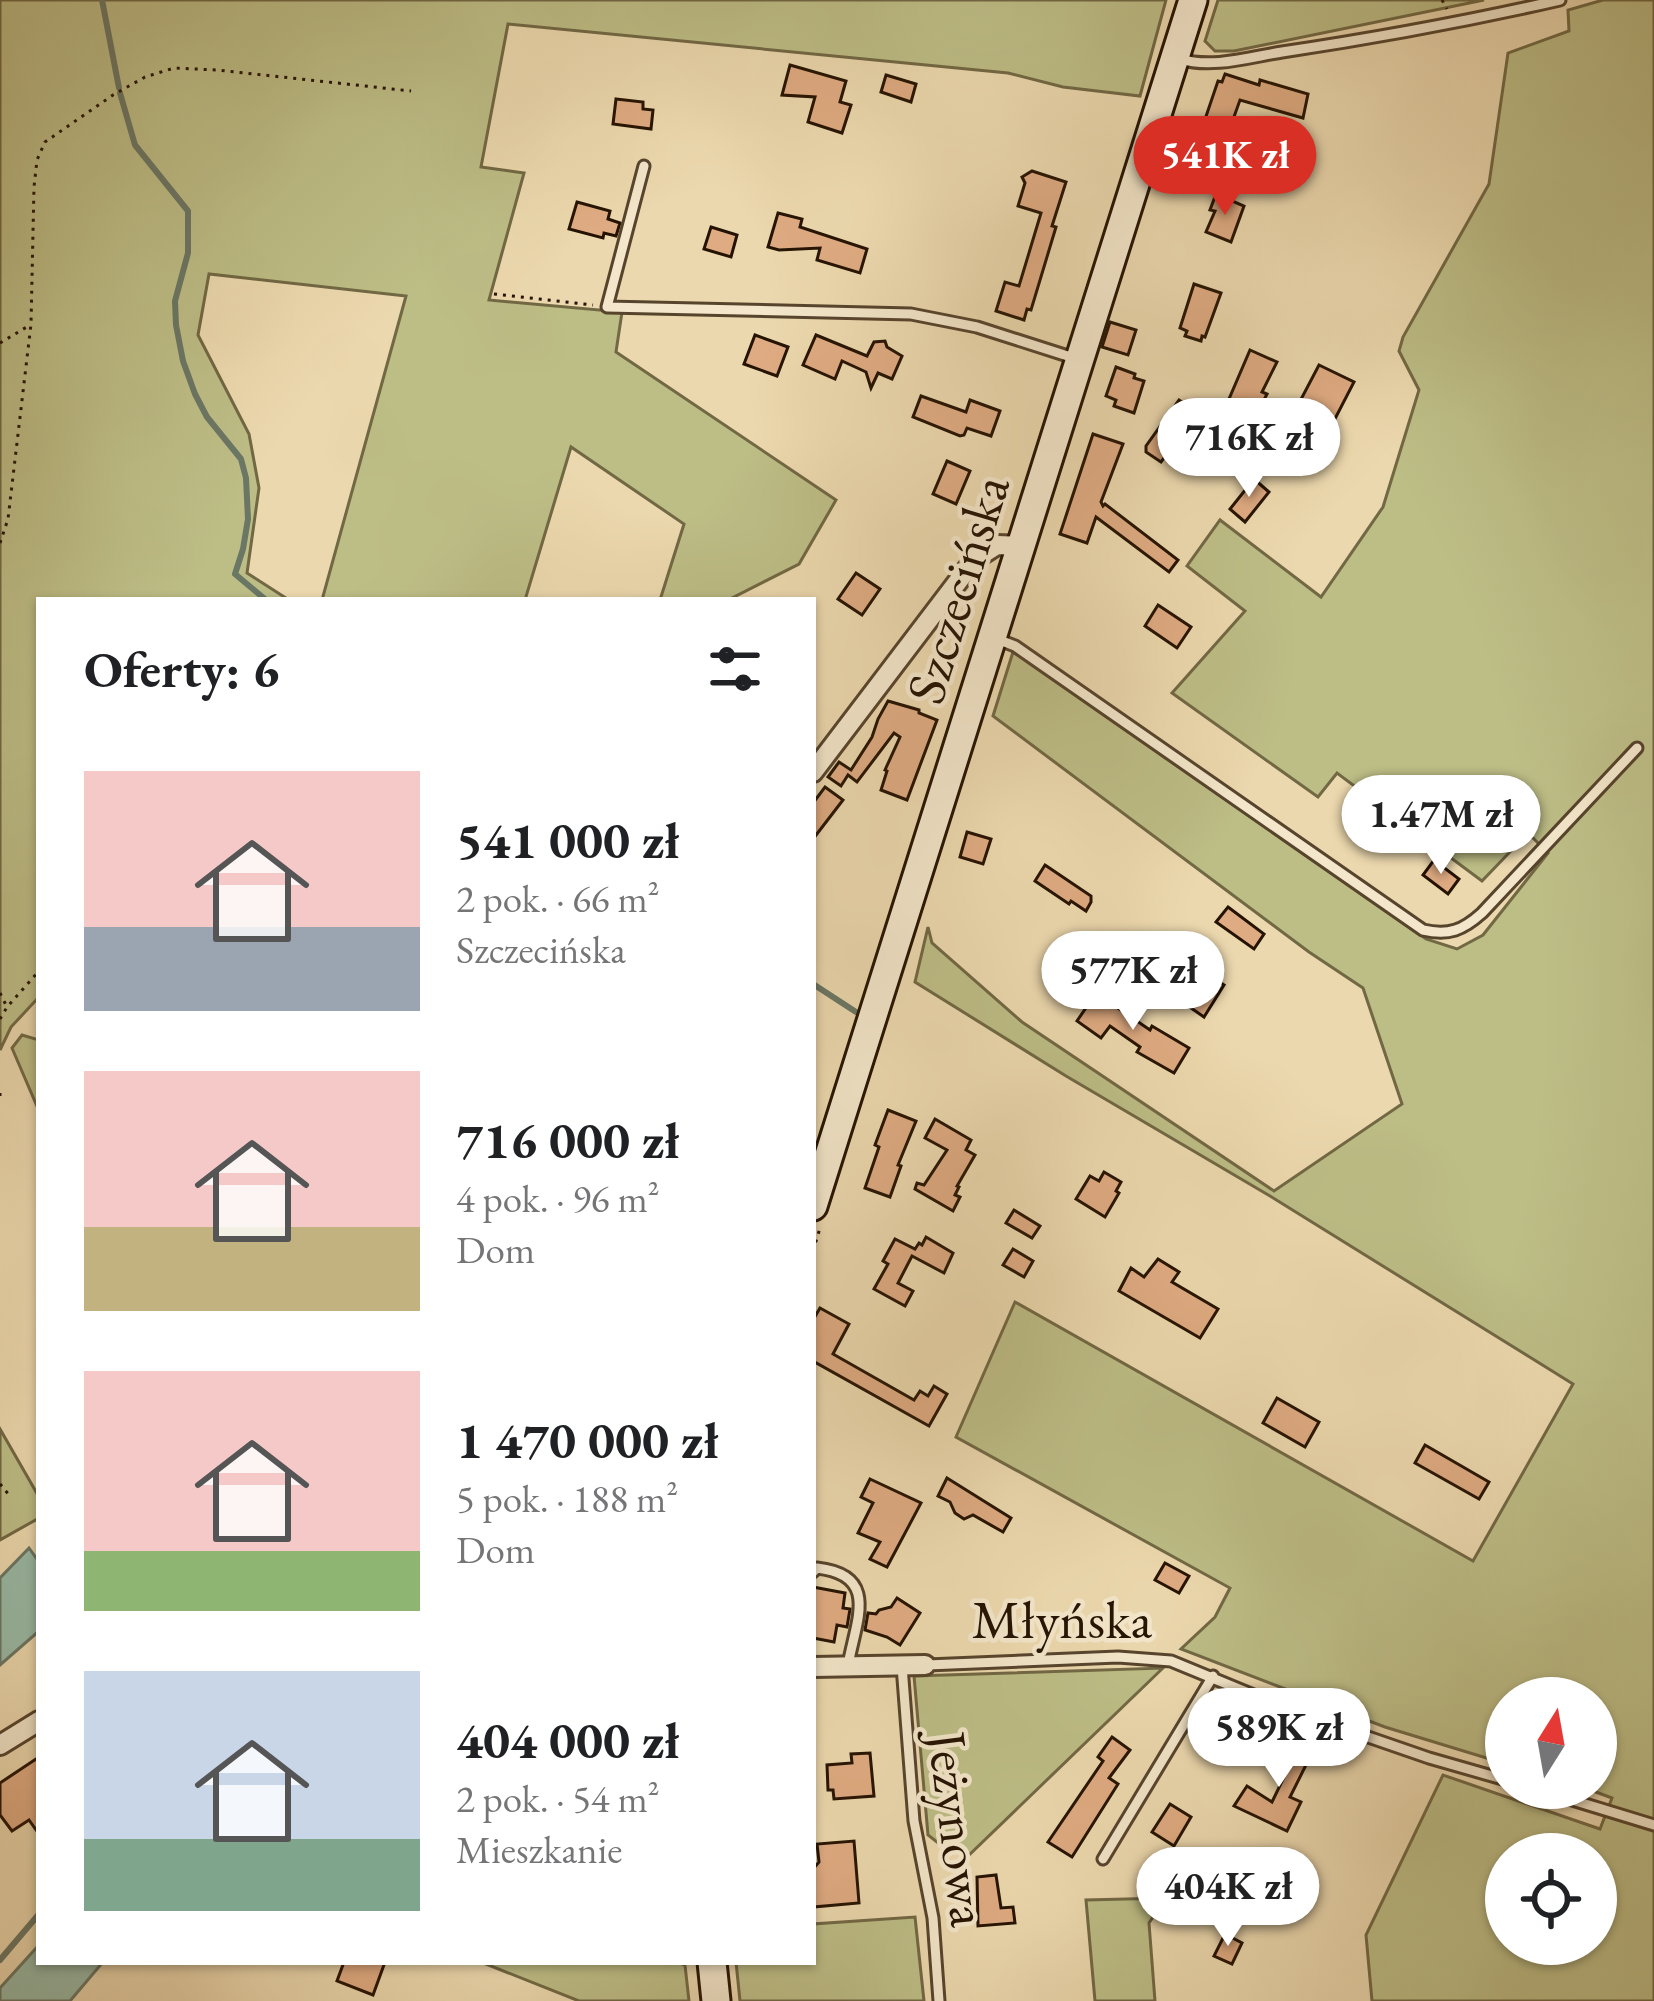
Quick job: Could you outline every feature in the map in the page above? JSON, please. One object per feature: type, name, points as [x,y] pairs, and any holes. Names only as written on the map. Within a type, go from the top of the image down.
[{"type":"street","name":"Szczecińska","points":[[816,1196],[1193,0]]},
{"type":"street","points":[[816,768],[979,555],[997,545],[1021,546]]},
{"type":"street","name":"Młyńska","points":[[816,1667],[925,1665]]},
{"type":"street","points":[[0,1745],[36,1722]]},
{"type":"street","points":[[712,1965],[716,2001]]},
{"type":"lane","points":[[1175,58],[1210,63],[1560,0]]},
{"type":"lane","points":[[644,166],[607,307],[910,314],[977,327],[1079,360]]},
{"type":"lane","points":[[992,638],[1015,646],[1423,930],[1440,934],[1466,928],[1482,913],[1637,748]]},
{"type":"lane","points":[[816,1569],[839,1570],[860,1590],[847,1667]]},
{"type":"lane","name":"Młyńska","points":[[925,1665],[1150,1658],[1189,1666],[1290,1710],[1485,1774]]},
{"type":"lane","name":"Jeżynowa","points":[[902,1666],[914,1821],[933,1918],[939,2001]]},
{"type":"lane","points":[[1103,1859],[1213,1676]]},
{"type":"lane","points":[[1602,1809],[1654,1825]]},
{"type":"path","points":[[0,543],[8,519],[31,323],[38,160],[45,142],[113,94],[174,68],[411,91]]},
{"type":"path","points":[[494,294],[607,307]]},
{"type":"path","points":[[0,344],[31,323]]},
{"type":"path","points":[[0,1019],[36,973]]},
{"type":"path","points":[[0,993],[7,1007]]},
{"type":"path","points":[[0,1484],[10,1496]]},
{"type":"green space","points":[[0,0],[1166,0],[1140,96],[1063,87],[1008,73],[508,24],[481,167],[524,173],[489,300],[622,312],[616,352],[836,500],[799,564],[734,597],[661,597],[684,524],[571,447],[526,597],[323,597],[406,296],[209,274],[198,335],[249,434],[259,488],[247,573],[284,597],[36,597],[36,1000],[11,1027],[0,1050]]},
{"type":"green space","points":[[1218,0],[1484,0],[1215,51],[1205,41]]},
{"type":"green space","points":[[1603,0],[1654,0],[1654,2001],[1372,2001],[1366,1935],[1443,1775],[1485,1789],[1485,1809],[1542,1809],[1600,1829],[1608,1809],[1617,1809],[1617,1677],[1485,1677],[1485,1758],[1385,1727],[1181,1649],[1215,1617],[1230,1588],[956,1437],[1015,1302],[1473,1561],[1573,1384],[915,982],[928,927],[932,943],[1022,1022],[1274,1191],[1402,1104],[1363,988],[993,716],[1013,652],[1426,939],[1457,949],[1483,935],[1548,853],[1528,833],[1482,881],[1337,773],[1318,797],[1172,693],[1245,611],[1187,566],[1220,520],[1321,597],[1383,507],[1419,390],[1399,351],[1489,184],[1508,53],[1569,31],[1568,10]]},
{"type":"green space","points":[[22,1035],[36,1039],[36,1104],[12,1048]]},
{"type":"green space","points":[[0,1429],[36,1492],[36,1520],[0,1540]]},
{"type":"green space","points":[[1163,1668],[968,1856],[928,1835],[914,1676]]},
{"type":"green space","points":[[1166,1898],[1149,1923],[1155,2001],[1095,2001],[1086,1900]]},
{"type":"green space","points":[[915,1917],[924,2001],[740,2001],[736,1965],[816,1965],[816,1924]]},
{"type":"green space","points":[[489,1965],[685,1965],[689,2001],[579,2001]]},
{"type":"shaded area","points":[[29,1548],[36,1558],[36,1634],[0,1665],[0,1578]]},
{"type":"shaded area","points":[[36,1948],[36,1965],[100,1965],[70,2001],[0,2001],[0,1988]]},
{"type":"building","points":[[790,65],[846,81],[840,102],[851,105],[842,133],[808,122],[815,97],[782,95]]},
{"type":"building","points":[[1225,74],[1308,94],[1303,118],[1240,100],[1225,142],[1200,134],[1218,81]]},
{"type":"building","points":[[886,75],[916,84],[911,102],[881,92]]},
{"type":"building","points":[[616,99],[643,102],[643,109],[653,110],[651,129],[613,124]]},
{"type":"building","points":[[1032,171],[1066,182],[1031,310],[1027,309],[1024,320],[996,311],[1005,282],[1019,286],[1041,213],[1018,206],[1025,183],[1022,177]]},
{"type":"building","points":[[1216,194],[1244,206],[1231,242],[1206,232]]},
{"type":"building","points":[[577,202],[610,211],[608,219],[620,223],[616,236],[604,233],[603,238],[569,229]]},
{"type":"building","points":[[778,213],[802,219],[800,227],[867,249],[860,273],[817,260],[820,248],[768,247]]},
{"type":"building","points":[[711,227],[737,235],[731,257],[704,249]]},
{"type":"building","points":[[1194,284],[1221,293],[1201,341],[1185,336],[1187,331],[1180,328]]},
{"type":"building","points":[[1110,322],[1136,330],[1128,355],[1102,347]]},
{"type":"building","points":[[755,335],[788,347],[777,376],[744,364]]},
{"type":"building","points":[[816,335],[867,356],[874,342],[885,341],[902,356],[892,379],[878,373],[871,388],[866,372],[842,361],[835,379],[803,365]]},
{"type":"building","points":[[1250,350],[1277,362],[1258,412],[1229,399]]},
{"type":"building","points":[[1319,365],[1354,382],[1323,442],[1288,424]]},
{"type":"building","points":[[1116,367],[1144,381],[1134,413],[1114,406],[1116,400],[1106,396]]},
{"type":"building","points":[[921,396],[966,412],[970,400],[1000,411],[991,436],[967,428],[960,436],[913,417]]},
{"type":"building","points":[[1179,400],[1170,438],[1176,442],[1161,462],[1146,452],[1146,446]]},
{"type":"building","points":[[1093,434],[1123,444],[1103,506],[1178,560],[1169,572],[1096,517],[1087,543],[1060,534]]},
{"type":"building","points":[[947,461],[970,471],[956,504],[933,494]]},
{"type":"building","points":[[1254,479],[1269,492],[1245,522],[1230,509]]},
{"type":"building","points":[[856,573],[880,589],[862,615],[838,599]]},
{"type":"building","points":[[1158,605],[1191,627],[1177,648],[1145,626]]},
{"type":"building","points":[[888,701],[937,720],[907,800],[881,790],[900,737],[894,733],[857,782],[848,775],[841,786],[828,777],[839,762],[851,770]]},
{"type":"building","points":[[825,787],[843,800],[816,835],[816,799]]},
{"type":"building","points":[[967,832],[991,839],[983,864],[960,857]]},
{"type":"building","points":[[1434,860],[1459,879],[1448,894],[1423,875]]},
{"type":"building","points":[[1045,865],[1091,896],[1086,911],[1035,881]]},
{"type":"building","points":[[1228,907],[1264,934],[1254,949],[1216,922]]},
{"type":"building","points":[[1188,962],[1224,985],[1204,1017],[1168,992]]},
{"type":"building","points":[[1096,993],[1150,1030],[1152,1026],[1189,1048],[1174,1073],[1137,1052],[1140,1047],[1110,1026],[1101,1038],[1077,1021]]},
{"type":"building","points":[[888,1110],[916,1121],[890,1197],[865,1188]]},
{"type":"building","points":[[935,1119],[971,1140],[966,1150],[975,1155],[957,1186],[955,1195],[960,1197],[953,1211],[915,1189],[917,1183],[924,1185],[947,1150],[925,1138]]},
{"type":"building","points":[[1104,1172],[1121,1182],[1105,1217],[1076,1199],[1090,1176],[1099,1181]]},
{"type":"building","points":[[1014,1210],[1040,1226],[1032,1238],[1006,1223]]},
{"type":"building","points":[[926,1237],[953,1253],[944,1273],[912,1256],[898,1283],[913,1291],[905,1306],[874,1289],[895,1239],[915,1249]]},
{"type":"building","points":[[1013,1249],[1033,1261],[1024,1277],[1003,1265]]},
{"type":"building","points":[[1158,1259],[1179,1272],[1172,1282],[1218,1309],[1200,1338],[1119,1291],[1131,1268],[1144,1277]]},
{"type":"building","points":[[820,1308],[849,1324],[833,1354],[914,1400],[920,1391],[928,1396],[934,1386],[947,1394],[929,1426],[816,1363]]},
{"type":"building","points":[[1277,1398],[1319,1422],[1305,1447],[1263,1423]]},
{"type":"building","points":[[1425,1445],[1489,1482],[1479,1499],[1415,1463]]},
{"type":"building","points":[[947,1478],[1011,1518],[1003,1532],[973,1515],[964,1519],[955,1513],[950,1502],[938,1496]]},
{"type":"building","points":[[870,1479],[921,1503],[887,1567],[870,1559],[880,1542],[858,1533],[873,1503],[861,1497]]},
{"type":"building","points":[[1165,1563],[1189,1576],[1179,1593],[1155,1580]]},
{"type":"building","points":[[816,1588],[845,1593],[843,1608],[850,1609],[847,1627],[837,1625],[834,1642],[816,1639]]},
{"type":"building","points":[[897,1598],[920,1613],[900,1645],[865,1630],[868,1613],[891,1607]]},
{"type":"building","points":[[1112,1737],[1130,1750],[1109,1778],[1118,1784],[1072,1857],[1048,1842],[1103,1761],[1098,1757]]},
{"type":"building","points":[[1289,1739],[1313,1751],[1290,1797],[1301,1802],[1287,1831],[1234,1806],[1247,1786],[1272,1802],[1286,1773],[1287,1766],[1278,1761]]},
{"type":"building","points":[[870,1753],[874,1796],[834,1799],[833,1790],[828,1790],[827,1765],[852,1763],[851,1754]]},
{"type":"building","points":[[36,1759],[36,1830],[29,1820],[12,1831],[0,1815],[0,1783]]},
{"type":"building","points":[[1170,1804],[1191,1817],[1174,1846],[1152,1832]]},
{"type":"building","points":[[854,1841],[859,1903],[816,1907],[817,1844]]},
{"type":"building","points":[[1193,1860],[1249,1886],[1239,1908],[1183,1883]]},
{"type":"building","points":[[996,1875],[1001,1908],[1013,1907],[1015,1923],[978,1926],[977,1877]]},
{"type":"building","points":[[1225,1934],[1242,1943],[1232,1964],[1214,1956]]},
{"type":"building","points":[[343,1965],[384,1965],[373,1995],[337,1981]]},
{"type":"waterway","points":[[102,0],[119,88]]},
{"type":"waterway","points":[[120,93],[135,145],[188,211],[188,253],[175,301],[176,325],[195,394],[241,459],[248,519],[235,574],[262,597]]},
{"type":"waterway","points":[[816,986],[856,1012]]},
{"type":"waterway","points":[[0,1960],[36,1918]]}]
